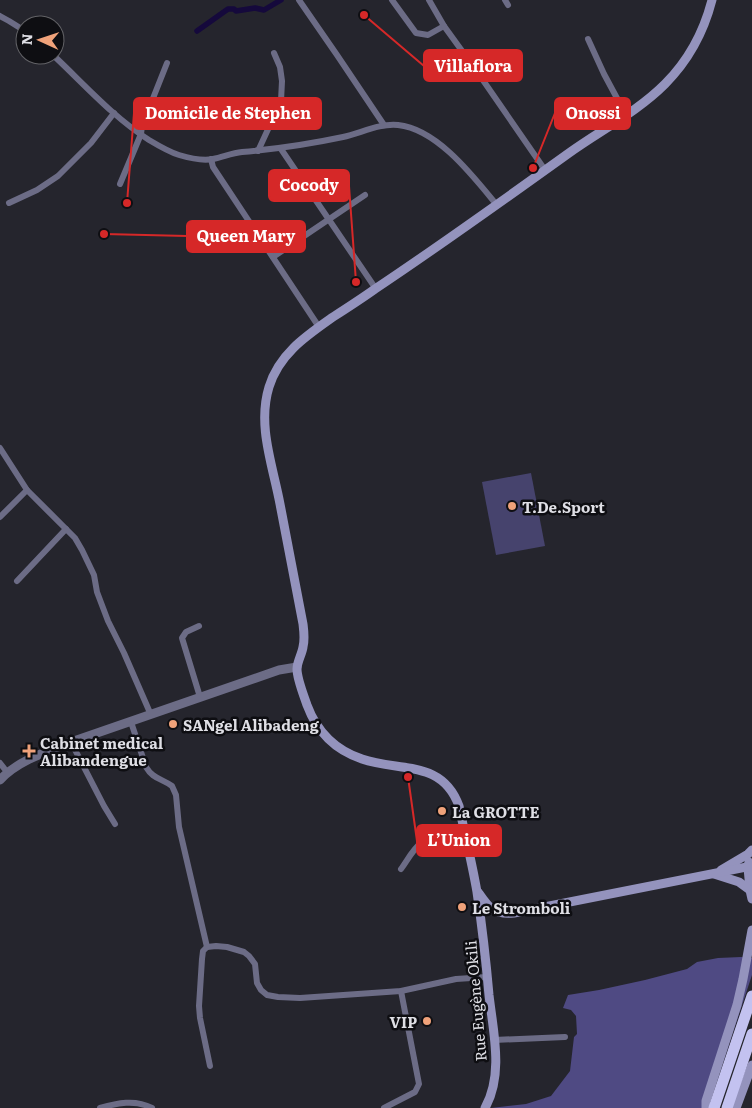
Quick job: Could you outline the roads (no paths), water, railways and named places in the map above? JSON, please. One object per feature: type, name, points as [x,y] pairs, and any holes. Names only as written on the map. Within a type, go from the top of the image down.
[{"type":"highway","points":[[714,1108],[752,996]]},
{"type":"highway","points":[[727,1108],[752,1034]]},
{"type":"main road","points":[[297,668],[304,646],[303,624],[265,433],[266,404],[269,388],[275,372],[283,359],[298,342],[319,327],[654,94],[687,58],[704,26],[712,0]]},
{"type":"main road","name":"Rue Eugène Okili","points":[[297,668],[310,712],[326,737],[336,747],[363,760],[417,769],[435,776],[454,794],[459,806],[476,890],[494,1040],[494,1076],[492,1093],[486,1108]]},
{"type":"main road","points":[[751,894],[750,866],[752,851]]},
{"type":"main road","points":[[714,874],[752,851]]},
{"type":"main road","points":[[476,890],[488,907],[497,912],[510,914],[750,866]]},
{"type":"main road","points":[[714,874],[739,882],[751,894]]},
{"type":"main road","points":[[481,923],[497,912]]},
{"type":"main road","points":[[706,1108],[706,1101],[737,1005],[752,930]]},
{"type":"main road","points":[[752,964],[752,970]]},
{"type":"main road","points":[[736,1108],[752,1065]]},
{"type":"street","points":[[392,0],[416,33],[428,35],[444,26]]},
{"type":"street","points":[[429,0],[444,26],[545,170]]},
{"type":"street","points":[[303,2],[384,125]]},
{"type":"street","points":[[0,16],[15,24]]},
{"type":"street","points":[[588,38],[604,74],[626,115]]},
{"type":"street","points":[[258,151],[281,101],[282,81],[280,67],[274,53]]},
{"type":"street","points":[[120,184],[167,63]]},
{"type":"street","points":[[64,65],[114,113],[141,134],[178,155],[189,158],[211,159],[236,153],[281,149],[347,136],[384,125],[398,125],[418,130],[445,149],[467,168],[496,204]]},
{"type":"street","points":[[9,203],[37,190],[58,176],[91,143],[114,113]]},
{"type":"street","points":[[281,149],[376,289]]},
{"type":"street","points":[[211,159],[212,168],[319,327]]},
{"type":"street","points":[[273,257],[365,195]]},
{"type":"street","points":[[0,448],[26,490],[75,538],[88,561],[108,621],[151,715]]},
{"type":"street","points":[[0,517],[26,490]]},
{"type":"street","points":[[17,581],[66,529]]},
{"type":"street","points":[[198,626],[186,632],[182,638],[200,697]]},
{"type":"street","points":[[0,780],[7,772],[41,754],[71,742],[279,670],[297,668]]},
{"type":"street","points":[[132,722],[146,767],[154,777],[172,786],[176,795],[179,826],[207,947]]},
{"type":"street","points":[[71,742],[115,824]]},
{"type":"street","points":[[0,764],[7,772]]},
{"type":"street","points":[[401,869],[423,842],[433,839],[465,836]]},
{"type":"street","points":[[210,1066],[199,1006],[203,951],[207,947],[227,947],[244,952],[254,964],[257,983],[261,990],[267,995],[278,997],[300,998],[401,991],[456,979],[487,977]]},
{"type":"street","points":[[384,1108],[415,1092],[419,1084],[401,991]]},
{"type":"street","points":[[494,1040],[565,1037]]},
{"type":"street","points":[[100,1108],[128,1102],[152,1108]]},
{"type":"waterway","points":[[197,31],[228,9],[236,11],[255,8],[264,10],[281,0]]},
{"type":"place","name":"Villaflora","points":[[364,15]]},
{"type":"place","name":"Onossi","points":[[533,168]]},
{"type":"place","name":"Domicile de Stephen","points":[[127,203]]},
{"type":"place","name":"Queen Mary","points":[[104,234]]},
{"type":"place","name":"Cocody","points":[[356,282]]},
{"type":"place","name":"T.De.Sport","points":[[512,506]]},
{"type":"place","name":"SANgel Alibadeng","points":[[173,724]]},
{"type":"place","name":"Cabinet medical Alibandengue","points":[[29,751]]},
{"type":"place","name":"L’Union","points":[[408,777]]},
{"type":"place","name":"La GROTTE","points":[[442,811]]},
{"type":"place","name":"Le Stromboli","points":[[462,907]]},
{"type":"place","name":"VIP","points":[[427,1021]]}]
